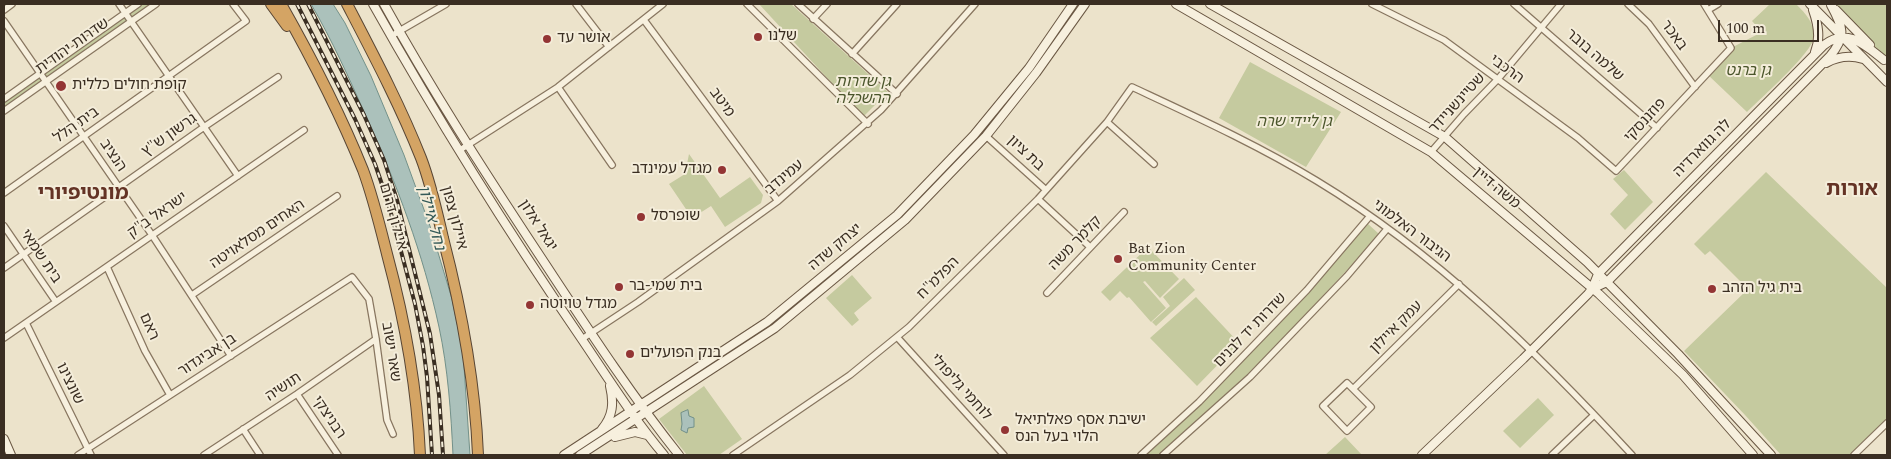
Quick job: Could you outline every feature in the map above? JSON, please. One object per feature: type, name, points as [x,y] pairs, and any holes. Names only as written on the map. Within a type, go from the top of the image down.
[{"type":"highway","points":[[271,4],[307,53]]},
{"type":"highway","name":"איילון דרום","points":[[281,4],[336,112],[362,170],[375,206],[401,307],[409,348],[416,398],[420,455]]},
{"type":"highway","name":"איילון צפון","points":[[347,4],[399,108],[416,147],[431,190],[458,294],[466,333],[474,391],[478,455]]},
{"type":"street","points":[[4,10],[12,4]]},
{"type":"street","points":[[119,4],[238,176]]},
{"type":"street","name":"שדרות יהודית","points":[[4,100],[138,4]]},
{"type":"street","name":"שדרות יהודית","points":[[4,111],[156,4]]},
{"type":"street","name":"בית הלל","points":[[4,194],[246,20],[233,4]]},
{"type":"street","name":"יגאל אלון","points":[[373,4],[460,150],[539,276],[631,413],[664,455]]},
{"type":"street","name":"יגאל אלון","points":[[384,4],[468,144],[591,333],[644,410],[679,455]]},
{"type":"street","points":[[394,41],[394,36],[399,30],[446,4]]},
{"type":"street","points":[[576,4],[610,47]]},
{"type":"street","points":[[460,150],[558,87],[663,4]]},
{"type":"street","points":[[747,4],[868,124]]},
{"type":"street","points":[[798,4],[898,94]]},
{"type":"street","points":[[813,19],[827,4]]},
{"type":"street","points":[[852,54],[897,4]]},
{"type":"street","name":"עמינדב","points":[[582,339],[778,201],[868,124],[898,94],[975,4]]},
{"type":"street","name":"יצחק שדה","points":[[580,455],[636,420],[644,410],[767,322],[898,215],[974,135],[1028,68],[1073,4]]},
{"type":"street","name":"יצחק שדה","points":[[564,455],[631,413],[644,410],[775,328],[905,220],[986,136],[1036,73],[1085,4]]},
{"type":"street","name":"משה דיין","points":[[1176,4],[1431,152],[1592,289],[1683,375],[1753,455]]},
{"type":"street","name":"משה דיין","points":[[1210,4],[1445,137],[1607,282],[1678,354],[1771,455]]},
{"type":"street","name":"הרכבי","points":[[1372,4],[1444,40],[1578,138],[1616,171]]},
{"type":"street","name":"שלמה בובר","points":[[1514,4],[1656,128]]},
{"type":"street","name":"שטיינשניידר","points":[[1431,152],[1498,79],[1561,4]]},
{"type":"street","name":"באכר","points":[[1628,4],[1649,24],[1695,87]]},
{"type":"street","points":[[1706,7],[1718,4]]},
{"type":"street","points":[[1810,4],[1887,82]]},
{"type":"street","points":[[1810,4],[1819,32],[1818,43],[1813,56]]},
{"type":"street","points":[[1830,4],[1842,28],[1842,37]]},
{"type":"street","points":[[1830,4],[1886,61]]},
{"type":"street","name":"פוזננסקי","points":[[1616,171],[1731,48],[1706,7]]},
{"type":"street","name":"מיטב","points":[[644,20],[778,201]]},
{"type":"street","name":"הנציב","points":[[4,21],[192,294],[232,356]]},
{"type":"street","points":[[1842,37],[1860,42],[1886,61]]},
{"type":"street","name":"לה גווארדיה","points":[[1592,289],[1598,274],[1813,56],[1829,42],[1842,37]]},
{"type":"street","name":"לה גווארדיה","points":[[1422,455],[1531,352],[1592,289],[1607,282],[1821,66],[1837,48],[1842,37]]},
{"type":"street","points":[[1821,66],[1831,60],[1842,57],[1854,57],[1864,60]]},
{"type":"street","name":"גרשון ש\"ץ","points":[[4,268],[278,77]]},
{"type":"street","points":[[558,87],[612,165]]},
{"type":"street","name":"הפלמ\"ח","points":[[733,455],[850,375],[897,337],[1038,199],[1107,122],[1132,87]]},
{"type":"street","name":"הגיבור האלמוני","points":[[1132,87],[1232,135],[1316,181],[1370,216],[1459,284],[1594,414],[1632,455]]},
{"type":"street","points":[[1107,122],[1154,164]]},
{"type":"street","name":"ישראל ב\"ק","points":[[4,338],[304,130]]},
{"type":"street","name":"בת ציון","points":[[986,136],[1046,190]]},
{"type":"street","name":"האחים מסלאויטה","points":[[192,294],[338,196]]},
{"type":"street","points":[[1038,199],[1090,247]]},
{"type":"street","name":"קלמר משה","points":[[1047,293],[1124,212]]},
{"type":"street","name":"שדרות יד לבנים","points":[[1141,455],[1199,402],[1307,290],[1370,216]]},
{"type":"street","name":"בית שמאי","points":[[4,226],[56,302]]},
{"type":"street","name":"שדרות יד לבנים","points":[[1163,455],[1250,377],[1347,276],[1387,229]]},
{"type":"street","name":"ראם","points":[[107,267],[148,357],[170,395]]},
{"type":"street","name":"בן אביגדור","points":[[78,455],[352,277]]},
{"type":"street","name":"שאר ישוב","points":[[352,277],[368,299],[376,339],[387,420],[393,434]]},
{"type":"street","name":"עמק איילון","points":[[1353,389],[1459,284]]},
{"type":"street","name":"שונצינו","points":[[26,323],[91,455]]},
{"type":"street","name":"לוחמי גליפולי","points":[[897,337],[1004,455]]},
{"type":"street","name":"תושיה","points":[[204,455],[376,339]]},
{"type":"street","points":[[598,434],[607,423],[611,413],[610,382]]},
{"type":"street","points":[[1348,383],[1353,389],[1371,407],[1347,431],[1323,406],[1348,383]]},
{"type":"street","name":"רבניצקי","points":[[297,394],[338,455]]},
{"type":"street","points":[[1552,455],[1594,414]]},
{"type":"street","points":[[1854,455],[1887,423]]},
{"type":"street","points":[[243,429],[260,455]]},
{"type":"street","points":[[591,449],[620,435],[632,432],[640,432],[648,436]]},
{"type":"street","points":[[4,439],[11,455]]},
{"type":"green space","points":[[143,4],[152,4],[4,108],[4,102]]},
{"type":"green space","name":"גן שדרות ההשכלה","points":[[759,4],[791,4],[888,92],[863,117]]},
{"type":"green space","name":"גן ברנט","points":[[1770,4],[1796,4],[1811,23],[1814,37],[1796,64],[1747,112],[1707,74],[1731,48],[1762,32],[1752,21]]},
{"type":"green space","points":[[1835,4],[1887,4],[1887,59],[1862,36]]},
{"type":"green space","name":"גן ליידי שרה","points":[[1250,62],[1341,112],[1306,167],[1219,118]]},
{"type":"green space","points":[[689,154],[720,198],[750,177],[763,195],[761,203],[725,227],[711,206],[692,218],[669,184],[685,174]]},
{"type":"green space","points":[[1624,170],[1653,202],[1625,230],[1610,214],[1628,195],[1613,179]]},
{"type":"green space","points":[[1766,172],[1887,288],[1887,423],[1854,455],[1781,455],[1684,351],[1748,289],[1710,251],[1705,255],[1694,244]]},
{"type":"green space","points":[[1367,223],[1379,234],[1249,375],[1161,455],[1144,455],[1203,400],[1259,343]]},
{"type":"green space","points":[[1148,247],[1179,279],[1160,298],[1145,281],[1143,282],[1166,308],[1151,322],[1129,297],[1127,298],[1120,291],[1110,301],[1101,292]]},
{"type":"green space","points":[[852,275],[872,298],[854,313],[859,320],[852,326],[826,298]]},
{"type":"green space","points":[[1184,278],[1195,290],[1156,326],[1152,322],[1170,306],[1163,297]]},
{"type":"green space","points":[[1196,297],[1239,343],[1197,386],[1150,338]]},
{"type":"green space","points":[[704,386],[742,439],[719,455],[687,455],[659,419]]},
{"type":"green space","points":[[1538,398],[1554,415],[1520,448],[1503,431]]},
{"type":"green space","points":[[1345,437],[1362,455],[1325,455]]},
{"type":"water","points":[[311,4],[333,4],[345,23],[371,76],[404,155],[430,226],[452,299],[463,352],[470,455],[453,455],[449,391],[439,327],[433,300],[408,220],[360,102]]},
{"type":"water","points":[[688,410],[689,416],[694,418],[694,427],[688,428],[687,433],[681,430],[681,413]]},
{"type":"railway","points":[[297,4],[355,119],[375,164],[388,202],[415,304],[423,346],[432,455]]},
{"type":"railway","points":[[308,4],[364,115],[384,160],[397,200],[430,334],[439,395],[443,455]]},
{"type":"place","name":"שלנו","points":[[758,37]]},
{"type":"place","name":"אושר עד","points":[[547,39]]},
{"type":"place","name":"קופת חולים כללית","points":[[61,86]]},
{"type":"place","name":"מגדל עמינדב","points":[[722,170]]},
{"type":"place","name":"שופרסל","points":[[641,217]]},
{"type":"place","name":"Bat Zion Community Center","points":[[1118,259]]},
{"type":"place","name":"בית שמי-בר","points":[[619,287]]},
{"type":"place","name":"בית גיל הזהב","points":[[1712,289]]},
{"type":"place","name":"מגדל טויוטה","points":[[530,305]]},
{"type":"place","name":"בנק הפועלים","points":[[630,354]]},
{"type":"place","name":"ישיבת אסף פאלתיאל הלוי בעל הנס","points":[[1005,430]]},
{"type":"district","name":"אורות","points":[[1852,191]]},
{"type":"district","name":"מונטיפיורי","points":[[83,195]]},
{"type":"water label","name":"נחל איילון","points":[[430,218]]}]
